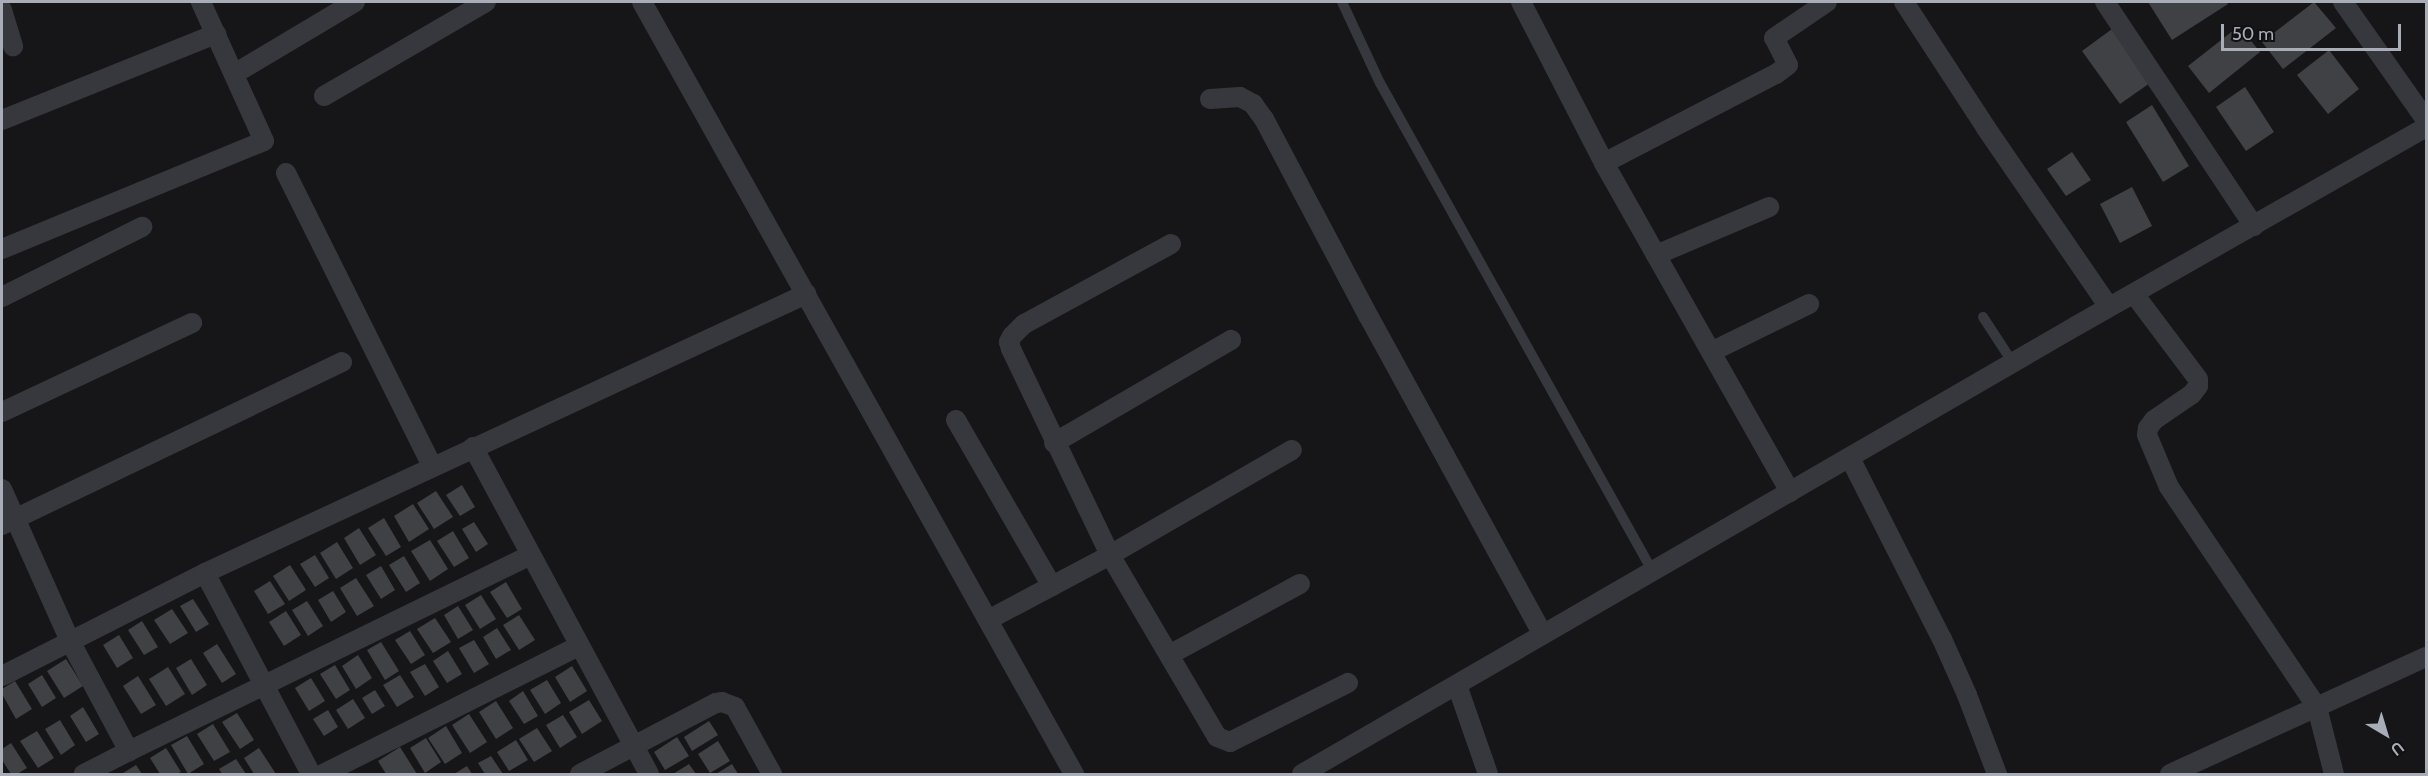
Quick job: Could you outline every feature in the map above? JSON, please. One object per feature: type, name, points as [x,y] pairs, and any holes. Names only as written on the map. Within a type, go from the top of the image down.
[{"type":"street","points":[[2,249],[264,141],[201,2]]},
{"type":"street","points":[[234,74],[355,2]]},
{"type":"street","points":[[324,96],[486,2]]},
{"type":"street","points":[[642,2],[1074,774]]},
{"type":"street","points":[[1521,2],[1604,163],[1713,351],[1787,488]]},
{"type":"street","points":[[1604,163],[1776,74],[1788,64],[1774,38],[1827,2]]},
{"type":"street","points":[[1904,2],[1986,128],[2107,304]]},
{"type":"street","points":[[2105,2],[2251,221]]},
{"type":"street","points":[[1302,774],[1457,685],[1540,629],[1787,488],[1850,458],[2011,359],[2107,304],[2134,294],[2251,221],[2425,120],[2409,93],[2343,2]]},
{"type":"street","points":[[2,9],[13,46]]},
{"type":"street","points":[[2,120],[216,34]]},
{"type":"street","points":[[1210,99],[1240,97],[1253,104],[1264,119],[1369,317],[1526,599],[1540,629]]},
{"type":"street","points":[[286,173],[432,466]]},
{"type":"street","points":[[1656,255],[1769,207]]},
{"type":"street","points":[[2,297],[142,227]]},
{"type":"street","points":[[1171,244],[1024,324],[1012,336],[1009,342],[1011,349],[1110,555],[1217,737],[1230,742],[1348,683]]},
{"type":"street","points":[[2,676],[205,573],[806,294]]},
{"type":"street","points":[[2134,294],[2198,379],[2198,386],[2192,394],[2154,420],[2148,428],[2147,435],[2169,487],[2311,700],[2334,774]]},
{"type":"street","points":[[1713,351],[1809,304]]},
{"type":"street","points":[[2,412],[192,323]]},
{"type":"street","points":[[1054,442],[1231,340]]},
{"type":"street","points":[[9,521],[342,362]]},
{"type":"street","points":[[956,420],[1052,586]]},
{"type":"street","points":[[473,447],[649,774]]},
{"type":"street","points":[[988,620],[1110,555],[1293,450]]},
{"type":"street","points":[[1850,458],[1942,639],[1967,695],[1997,774]]},
{"type":"street","points":[[2,489],[9,521],[129,751]]},
{"type":"street","points":[[92,773],[129,751],[531,555]]},
{"type":"street","points":[[205,573],[310,774]]},
{"type":"street","points":[[1169,655],[1300,584]]},
{"type":"street","points":[[323,774],[579,645]]},
{"type":"street","points":[[2170,774],[2204,767],[2311,700],[2427,657]]},
{"type":"street","points":[[1457,685],[1488,774]]},
{"type":"street","points":[[580,774],[634,748],[716,703],[730,704],[735,707],[771,774]]},
{"type":"lane","points":[[1342,2],[1380,83],[1650,567]]},
{"type":"lane","points":[[1983,316],[2011,359]]},
{"type":"building","points":[[2148,2],[2227,2],[2228,4],[2172,40]]},
{"type":"building","points":[[2314,2],[2336,28],[2283,69],[2262,42]]},
{"type":"building","points":[[2239,26],[2260,52],[2209,93],[2188,66]]},
{"type":"building","points":[[2112,29],[2150,83],[2120,104],[2082,51]]},
{"type":"building","points":[[2329,50],[2359,89],[2328,114],[2297,75]]},
{"type":"building","points":[[2245,87],[2274,132],[2246,151],[2216,107]]},
{"type":"building","points":[[2152,105],[2189,166],[2163,182],[2126,122]]},
{"type":"building","points":[[2072,152],[2091,180],[2066,196],[2047,169]]},
{"type":"building","points":[[2132,187],[2152,226],[2120,243],[2100,204]]},
{"type":"building","points":[[462,485],[475,507],[460,516],[446,495]]},
{"type":"building","points":[[436,491],[453,517],[434,529],[417,503]]},
{"type":"building","points":[[413,504],[429,529],[409,542],[394,516]]},
{"type":"building","points":[[384,518],[401,547],[386,556],[368,528]]},
{"type":"building","points":[[474,522],[488,544],[476,552],[462,529]]},
{"type":"building","points":[[359,528],[376,555],[360,565],[344,538]]},
{"type":"building","points":[[453,531],[469,558],[454,567],[437,541]]},
{"type":"building","points":[[430,540],[448,569],[430,581],[411,551]]},
{"type":"building","points":[[337,542],[353,568],[336,579],[320,553]]},
{"type":"building","points":[[315,555],[329,578],[315,587],[300,564]]},
{"type":"building","points":[[404,556],[420,583],[406,592],[389,565]]},
{"type":"building","points":[[290,565],[306,590],[289,601],[273,576]]},
{"type":"building","points":[[381,566],[395,590],[381,599],[366,575]]},
{"type":"building","points":[[356,578],[374,606],[357,616],[340,588]]},
{"type":"building","points":[[270,581],[285,604],[268,614],[254,591]]},
{"type":"building","points":[[506,582],[522,609],[507,618],[490,592]]},
{"type":"building","points":[[333,591],[346,612],[331,622],[318,600]]},
{"type":"building","points":[[481,595],[496,619],[480,629],[465,605]]},
{"type":"building","points":[[193,599],[209,624],[196,632],[180,606]]},
{"type":"building","points":[[307,601],[323,626],[308,636],[292,610]]},
{"type":"building","points":[[458,606],[473,630],[458,639],[444,615]]},
{"type":"building","points":[[172,609],[188,633],[170,644],[154,620]]},
{"type":"building","points":[[286,611],[301,635],[284,646],[269,622]]},
{"type":"building","points":[[519,615],[535,640],[519,650],[503,625]]},
{"type":"building","points":[[435,618],[451,642],[433,653],[417,629]]},
{"type":"building","points":[[142,621],[158,647],[144,655],[128,630]]},
{"type":"building","points":[[497,628],[511,650],[496,659],[483,637]]},
{"type":"building","points":[[410,631],[425,655],[411,664],[395,640]]},
{"type":"building","points":[[119,635],[133,658],[117,668],[103,645]]},
{"type":"building","points":[[474,640],[489,664],[474,673],[459,648]]},
{"type":"building","points":[[381,642],[399,671],[385,680],[367,650]]},
{"type":"building","points":[[217,644],[236,674],[222,683],[203,653]]},
{"type":"building","points":[[448,651],[462,674],[447,683],[433,661]]},
{"type":"building","points":[[358,655],[372,678],[356,689],[342,666]]},
{"type":"building","points":[[66,659],[83,686],[64,698],[47,671]]},
{"type":"building","points":[[191,659],[207,685],[192,695],[176,668]]},
{"type":"building","points":[[425,664],[439,687],[425,696],[410,672]]},
{"type":"building","points":[[335,665],[350,690],[336,699],[320,674]]},
{"type":"building","points":[[572,666],[587,691],[570,702],[555,677]]},
{"type":"building","points":[[168,667],[185,694],[166,706],[149,679]]},
{"type":"building","points":[[42,675],[56,698],[42,707],[28,684]]},
{"type":"building","points":[[400,675],[414,697],[397,707],[383,685]]},
{"type":"building","points":[[138,676],[156,705],[141,714],[123,686]]},
{"type":"building","points":[[311,678],[325,701],[309,711],[295,688]]},
{"type":"building","points":[[547,680],[561,703],[545,714],[530,690]]},
{"type":"building","points":[[15,681],[32,709],[16,719],[2,694],[2,689]]},
{"type":"building","points":[[375,690],[385,706],[372,714],[362,698]]},
{"type":"building","points":[[523,691],[538,716],[524,724],[509,701]]},
{"type":"building","points":[[353,699],[365,718],[348,729],[336,710]]},
{"type":"building","points":[[589,700],[602,721],[582,734],[569,712]]},
{"type":"building","points":[[496,701],[513,728],[496,739],[479,712]]},
{"type":"building","points":[[83,707],[99,734],[86,742],[70,716]]},
{"type":"building","points":[[328,710],[338,727],[324,736],[313,719]]},
{"type":"building","points":[[237,713],[254,740],[240,749],[222,722]]},
{"type":"building","points":[[469,714],[487,742],[470,753],[452,725]]},
{"type":"building","points":[[563,715],[577,737],[560,748],[546,725]]},
{"type":"building","points":[[60,720],[75,745],[61,755],[45,729]]},
{"type":"building","points":[[709,721],[718,735],[692,751],[684,737]]},
{"type":"building","points":[[213,724],[230,752],[214,761],[197,734]]},
{"type":"building","points":[[446,726],[462,753],[445,764],[428,738]]},
{"type":"building","points":[[537,728],[552,751],[534,762],[519,739]]},
{"type":"building","points":[[37,731],[54,758],[38,768],[20,741]]},
{"type":"building","points":[[187,736],[204,764],[188,774],[171,745]]},
{"type":"building","points":[[677,737],[689,756],[665,770],[654,752]]},
{"type":"building","points":[[426,738],[441,762],[425,773],[410,748]]},
{"type":"building","points":[[516,740],[528,760],[509,771],[497,752]]},
{"type":"building","points":[[718,741],[730,761],[710,773],[698,754]]},
{"type":"building","points":[[11,743],[27,768],[17,774],[11,774],[2,760],[2,749]]},
{"type":"building","points":[[400,747],[417,774],[386,774],[378,761]]},
{"type":"building","points":[[166,748],[181,772],[160,774],[150,758]]},
{"type":"building","points":[[259,748],[276,774],[254,774],[244,758]]},
{"type":"building","points":[[491,756],[503,774],[485,774],[478,763]]},
{"type":"building","points":[[236,759],[246,774],[222,774],[219,769]]},
{"type":"building","points":[[689,764],[696,774],[673,774]]},
{"type":"building","points":[[732,764],[738,774],[716,774]]},
{"type":"building","points":[[136,765],[142,774],[123,773]]},
{"type":"building","points":[[467,766],[472,774],[454,774]]}]
